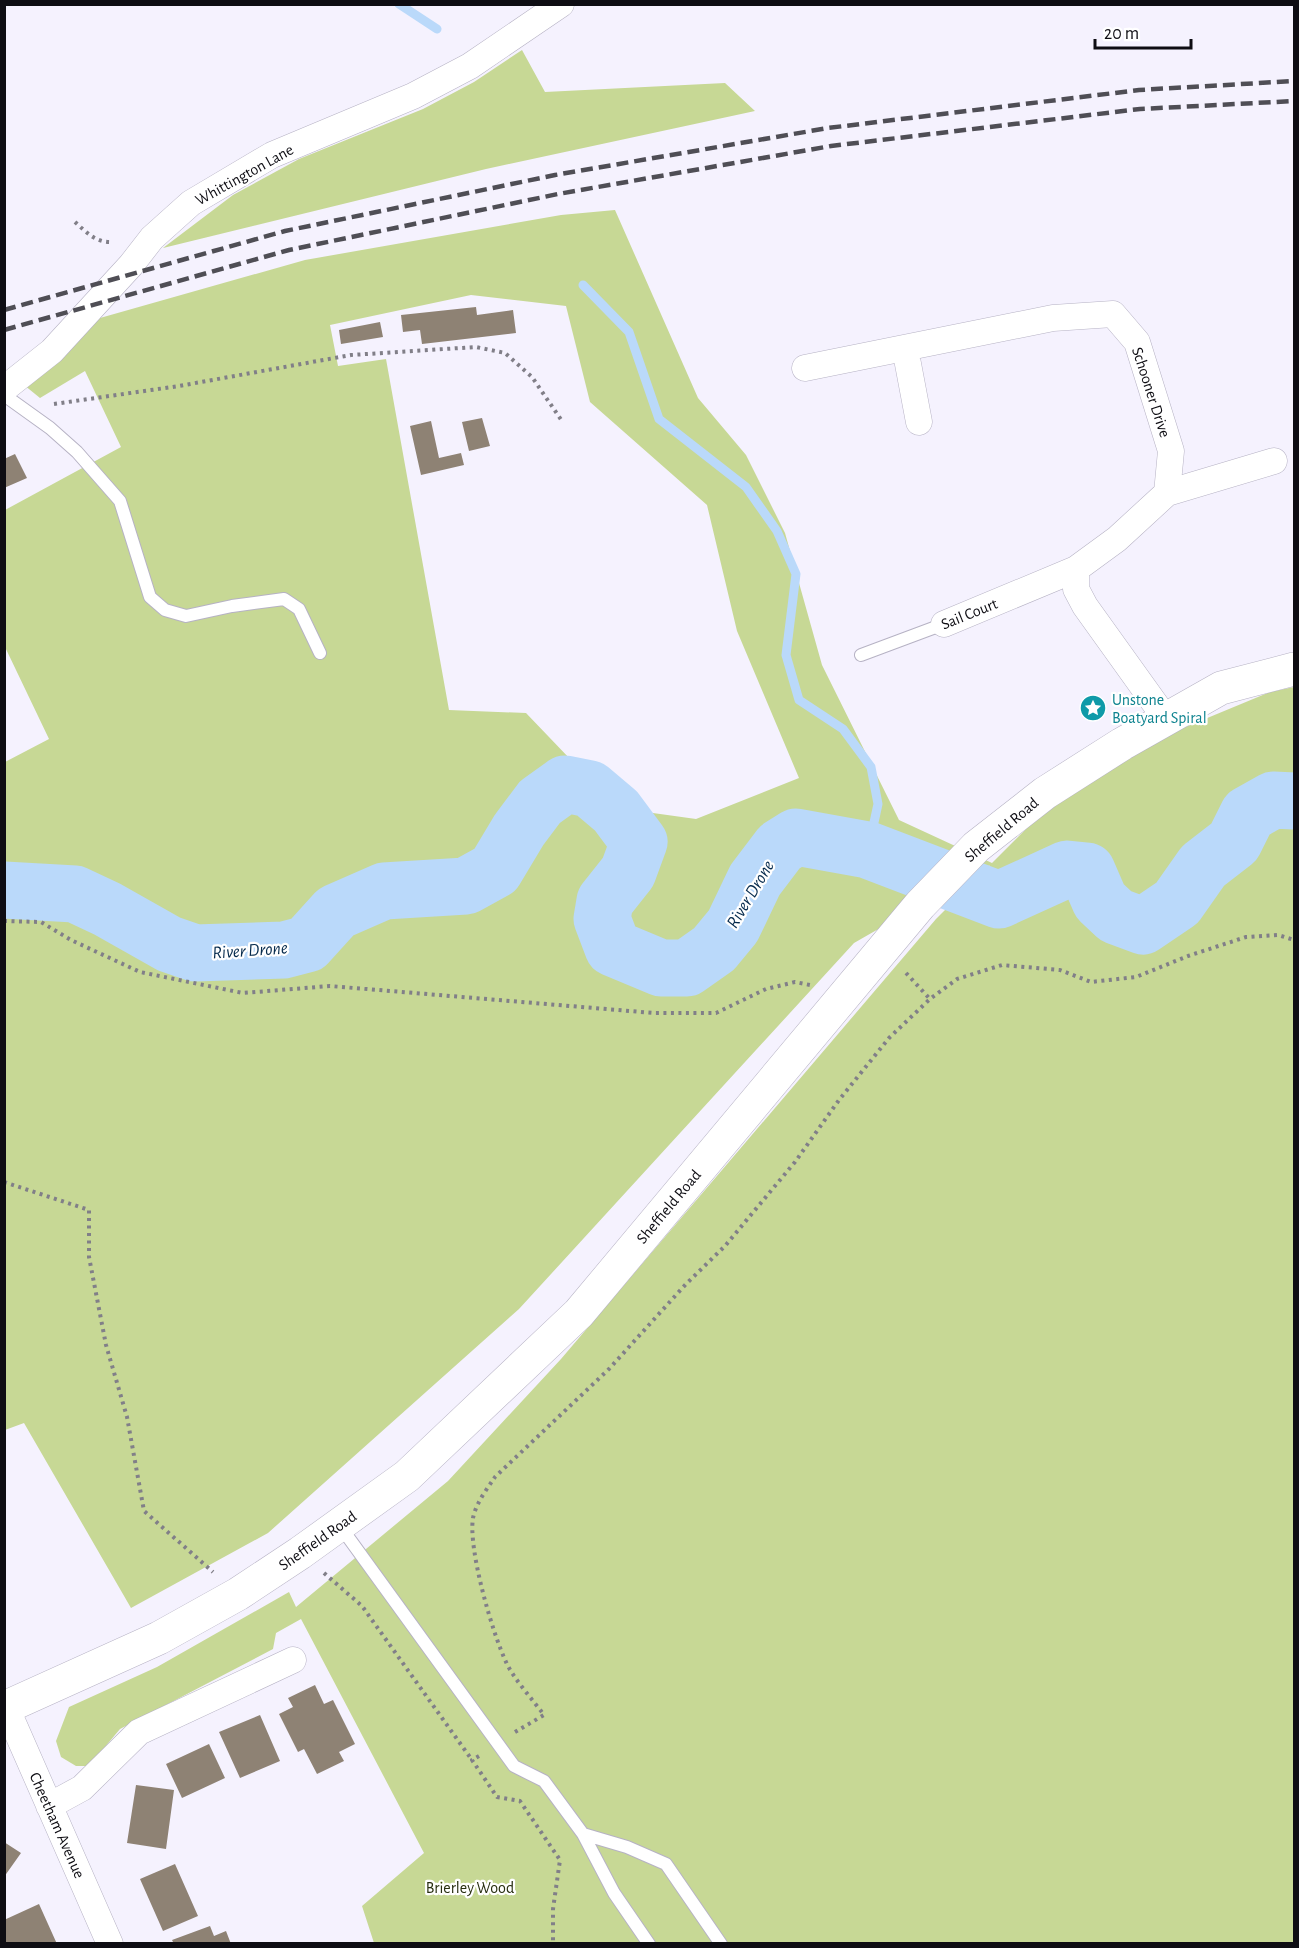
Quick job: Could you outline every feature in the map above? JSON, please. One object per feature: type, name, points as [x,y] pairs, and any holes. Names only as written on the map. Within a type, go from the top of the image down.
[{"type":"main road","name":"Sheffield Road","points":[[5,1707],[159,1638],[238,1594],[300,1553],[407,1476],[579,1313],[737,1122],[848,994],[920,905],[976,847],[1045,793],[1122,744],[1221,688],[1294,669]]},
{"type":"street","name":"Whittington Lane","points":[[8,395],[131,265],[152,238],[191,203],[272,155],[413,96],[470,66],[561,4]]},
{"type":"street","name":"Schooner Drive","points":[[805,368],[1053,318],[1113,314],[1137,342],[1172,451],[1167,493]]},
{"type":"street","points":[[905,348],[919,422]]},
{"type":"street","points":[[1166,719],[1085,606],[1076,589],[1076,569],[1117,538],[1167,493],[1275,461]]},
{"type":"street","name":"Sail Court","points":[[944,624],[1076,569]]},
{"type":"street","points":[[49,1806],[82,1788],[139,1732],[293,1660]]},
{"type":"street","name":"Cheetham Avenue","points":[[5,1707],[110,1944]]},
{"type":"lane","points":[[8,395],[77,452],[120,501],[150,597],[165,610],[186,616],[232,606],[284,599],[299,609],[321,653]]},
{"type":"lane","name":"Sail Court","points":[[861,656],[944,624]]},
{"type":"lane","points":[[340,1525],[514,1766],[544,1781],[583,1834],[614,1893],[649,1944]]},
{"type":"lane","points":[[583,1834],[627,1847],[666,1864],[721,1944]]},
{"type":"path","points":[[75,222],[88,235],[105,242],[152,238]]},
{"type":"path","points":[[8,395],[41,405],[73,402],[179,386],[351,355],[476,347],[505,353],[532,377],[562,421]]},
{"type":"path","points":[[4,921],[41,922],[71,940],[140,972],[243,993],[330,986],[642,1012],[685,1013],[716,1013],[766,989],[795,982],[848,994]]},
{"type":"path","points":[[472,1760],[544,1715],[506,1664],[484,1595],[475,1555],[473,1518],[483,1495],[495,1477],[609,1369],[686,1284],[725,1246],[795,1162],[839,1100],[890,1038],[930,999],[957,980],[1002,965],[1060,970],[1091,982],[1136,977],[1188,956],[1246,937],[1278,935],[1294,940]]},
{"type":"path","points":[[4,1182],[89,1210],[89,1257],[106,1345],[127,1417],[144,1511],[238,1594]]},
{"type":"path","points":[[300,1553],[362,1606],[497,1797],[520,1801],[560,1860],[554,1909],[553,1944]]},
{"type":"green space","points":[[522,50],[545,92],[725,83],[755,111],[486,169],[163,248],[233,195],[299,159],[423,109],[474,82]]},
{"type":"green space","name":"Brierley Wood","points":[[615,210],[698,398],[746,455],[785,533],[822,665],[899,820],[992,863],[1052,803],[1147,743],[1270,692],[1294,687],[1294,1943],[374,1943],[362,1906],[424,1853],[301,1619],[276,1633],[273,1649],[120,1729],[89,1766],[76,1766],[61,1757],[56,1741],[69,1707],[157,1667],[289,1592],[296,1607],[448,1481],[561,1359],[936,919],[990,865],[854,943],[519,1309],[268,1533],[131,1608],[24,1423],[5,1430],[5,762],[49,739],[5,647],[5,510],[121,447],[85,371],[40,398],[24,385],[100,318],[305,260],[561,215]],"holes":[[[471,295],[566,306],[590,402],[707,505],[737,631],[799,778],[696,819],[617,808],[526,713],[449,710],[386,359],[338,366],[330,325]]]},
{"type":"building","points":[[476,307],[477,315],[513,310],[516,333],[422,344],[420,330],[403,332],[401,315]]},
{"type":"building","points":[[380,322],[383,337],[341,344],[339,330]]},
{"type":"building","points":[[482,418],[490,446],[469,451],[462,422]]},
{"type":"building","points":[[431,421],[439,458],[461,453],[464,465],[421,475],[410,426]]},
{"type":"building","points":[[15,454],[27,478],[4,488],[4,459]]},
{"type":"building","points":[[315,1685],[324,1704],[333,1700],[355,1744],[339,1752],[344,1761],[317,1774],[304,1749],[298,1752],[279,1714],[293,1707],[288,1698]]},
{"type":"building","points":[[260,1715],[280,1761],[240,1778],[219,1732]]},
{"type":"building","points":[[209,1744],[225,1778],[182,1798],[166,1764]]},
{"type":"building","points":[[136,1785],[174,1790],[166,1849],[127,1843]]},
{"type":"building","points":[[4,1842],[21,1853],[4,1877]]},
{"type":"building","points":[[175,1864],[198,1916],[163,1931],[140,1879]]},
{"type":"building","points":[[39,1904],[57,1944],[5,1944],[4,1920]]},
{"type":"building","points":[[210,1926],[214,1936],[226,1931],[231,1944],[174,1944],[172,1940]]},
{"type":"waterway","points":[[399,4],[437,29]]},
{"type":"waterway","points":[[583,285],[629,332],[659,419],[746,487],[777,531],[796,574],[786,655],[799,700],[843,729],[871,767],[878,804],[868,850]]},
{"type":"waterway","name":"River Drone","points":[[4,890],[75,894],[169,944],[195,953],[284,950],[307,944],[336,912],[384,891],[466,886],[495,870],[519,830],[540,802],[565,784],[590,789],[616,811],[639,842],[628,872],[605,901],[602,919],[613,948],[661,968],[687,968],[714,949],[733,926],[755,880],[780,847],[796,837],[868,850],[999,900],[1067,869],[1087,871],[1100,901],[1116,916],[1143,926],[1177,903],[1203,866],[1234,842],[1248,814],[1273,800],[1294,801]]},
{"type":"railway","points":[[4,310],[285,231],[555,175],[828,128],[1139,90],[1294,81]]},
{"type":"railway","points":[[4,330],[289,250],[558,194],[831,146],[1140,109],[1294,101]]},
{"type":"place","name":"Unstone Boatyard Spiral","points":[[1093,708]]}]
